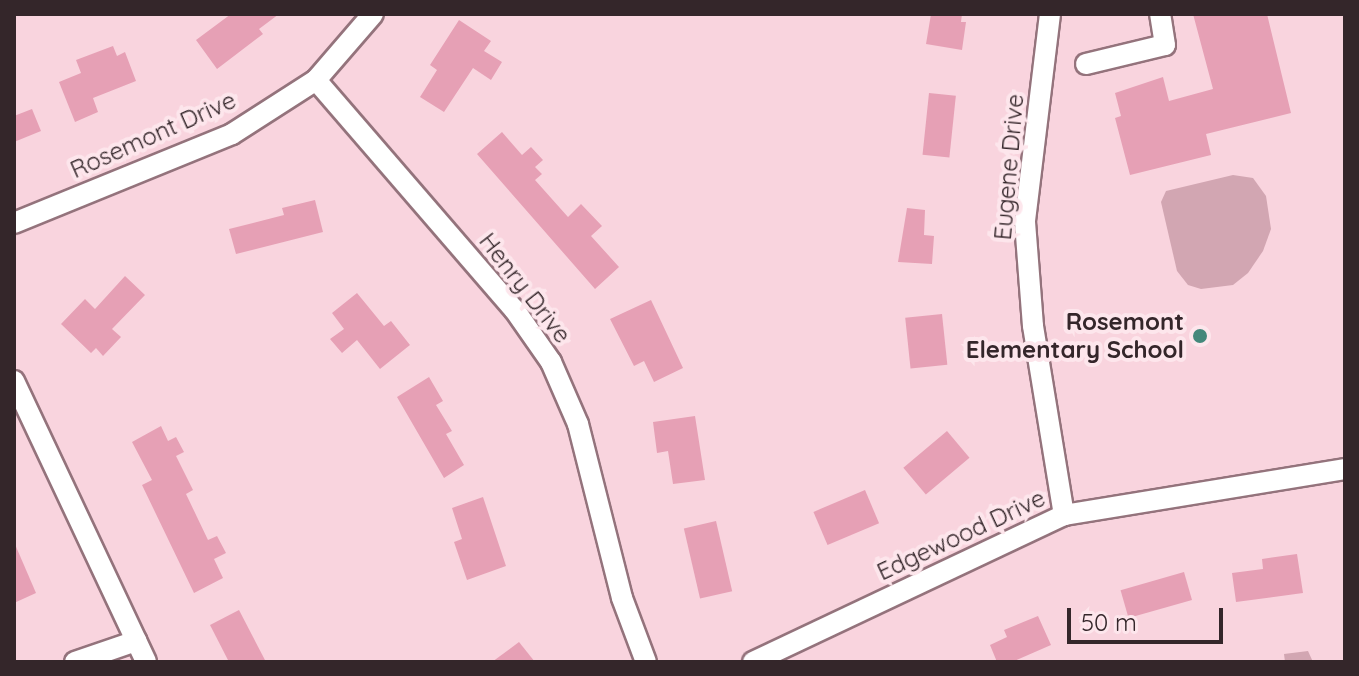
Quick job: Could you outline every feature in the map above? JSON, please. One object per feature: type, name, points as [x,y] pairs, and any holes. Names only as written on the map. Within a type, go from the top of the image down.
[{"type":"street","name":"Rosemont Drive","points":[[14,223],[232,134],[316,80],[373,14]]},
{"type":"street","name":"Eugene Drive","points":[[1050,14],[1025,222],[1033,326],[1064,515]]},
{"type":"street","points":[[1086,64],[1165,45],[1160,14]]},
{"type":"street","name":"Henry Drive","points":[[316,80],[514,309],[551,362],[578,424],[622,598],[646,662]]},
{"type":"street","points":[[14,381],[146,662]]},
{"type":"street","name":"Edgewood Drive","points":[[753,662],[1064,515],[1345,469]]},
{"type":"street","points":[[75,662],[136,641]]},
{"type":"shaded area","points":[[1233,175],[1253,178],[1266,196],[1271,229],[1263,251],[1248,273],[1233,285],[1201,289],[1188,285],[1177,271],[1161,202],[1166,191]]},
{"type":"shaded area","points":[[1308,651],[1313,662],[1285,662],[1284,654]]},
{"type":"building","points":[[231,14],[279,14],[259,29],[263,34],[217,69],[196,40]]},
{"type":"building","points":[[931,14],[962,14],[961,22],[966,22],[962,50],[926,44]]},
{"type":"building","points":[[1193,14],[1267,14],[1291,113],[1206,134],[1211,155],[1130,175],[1115,118],[1121,116],[1115,93],[1163,77],[1169,101],[1213,89]]},
{"type":"building","points":[[459,20],[491,41],[484,51],[502,62],[491,80],[473,68],[444,112],[420,97],[437,70],[430,65]]},
{"type":"building","points":[[113,46],[117,56],[125,52],[136,81],[93,98],[98,112],[75,122],[59,82],[81,73],[76,60]]},
{"type":"building","points":[[929,93],[956,96],[949,157],[923,155]]},
{"type":"building","points":[[32,109],[41,131],[14,142],[14,116]]},
{"type":"building","points":[[502,132],[522,155],[531,147],[543,160],[535,167],[542,174],[535,180],[568,217],[581,204],[602,226],[591,236],[619,267],[595,289],[477,154]]},
{"type":"building","points":[[315,200],[323,232],[236,254],[229,229],[284,215],[282,208]]},
{"type":"building","points":[[907,208],[925,210],[924,235],[934,236],[932,264],[898,262]]},
{"type":"building","points":[[125,276],[145,295],[112,329],[121,337],[103,356],[96,348],[91,353],[61,324],[85,299],[95,309]]},
{"type":"building","points":[[357,293],[384,326],[391,321],[410,345],[380,369],[357,340],[342,353],[330,339],[344,329],[332,313]]},
{"type":"building","points":[[651,300],[683,368],[654,382],[644,361],[634,366],[610,319]]},
{"type":"building","points":[[942,314],[947,365],[911,369],[905,318]]},
{"type":"building","points":[[429,377],[443,401],[436,405],[452,431],[446,434],[464,465],[444,478],[397,397]]},
{"type":"building","points":[[695,416],[705,480],[673,484],[668,451],[657,453],[653,422]]},
{"type":"building","points":[[161,426],[168,441],[176,437],[184,452],[176,456],[193,490],[186,494],[208,540],[217,536],[226,553],[214,559],[223,578],[194,593],[142,485],[152,480],[132,442]]},
{"type":"building","points":[[947,431],[969,458],[926,494],[903,468]]},
{"type":"building","points":[[865,490],[879,523],[828,545],[813,512]]},
{"type":"building","points":[[483,497],[506,566],[467,580],[454,542],[462,539],[452,508]]},
{"type":"building","points":[[716,521],[732,591],[700,599],[684,528]]},
{"type":"building","points":[[14,542],[36,593],[14,603]]},
{"type":"building","points":[[1297,554],[1303,593],[1236,602],[1232,573],[1263,569],[1262,559]]},
{"type":"building","points":[[1184,572],[1192,600],[1129,618],[1121,590]]},
{"type":"building","points":[[239,610],[266,662],[229,662],[210,625]]},
{"type":"building","points":[[1038,616],[1051,645],[1012,662],[997,662],[990,645],[1007,637],[1004,630]]},
{"type":"building","points":[[519,642],[535,662],[492,662]]},
{"type":"place","name":"Rosemont Elementary School","points":[[1200,336]]}]
